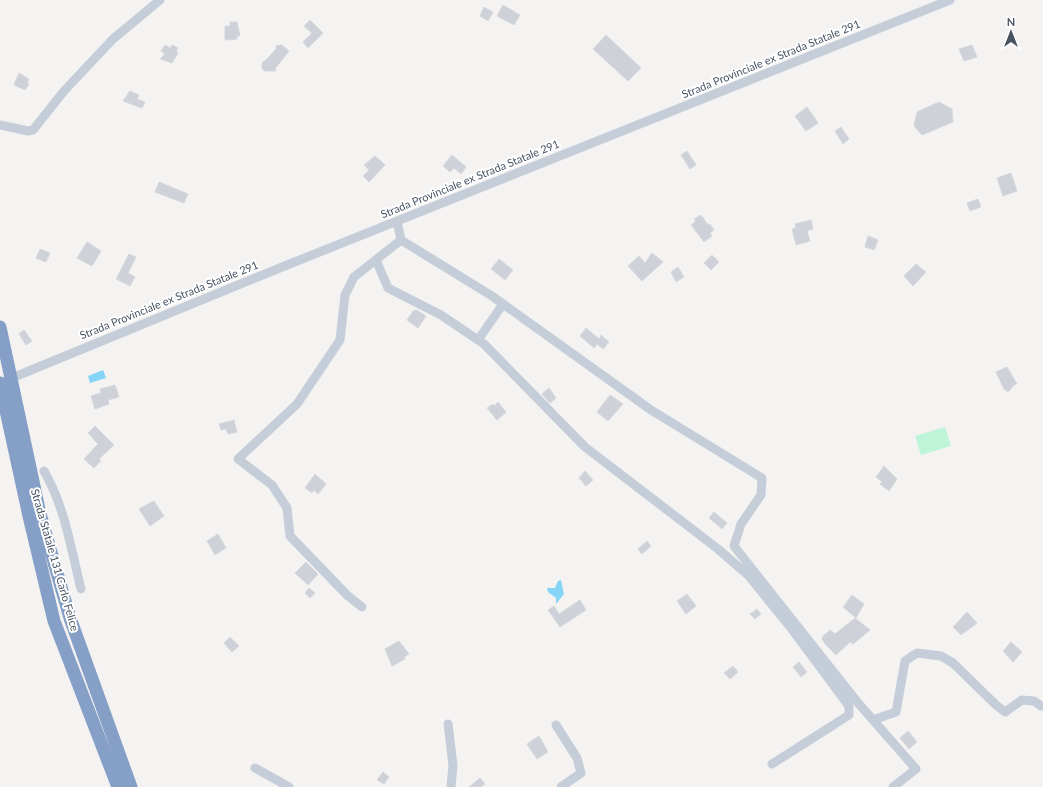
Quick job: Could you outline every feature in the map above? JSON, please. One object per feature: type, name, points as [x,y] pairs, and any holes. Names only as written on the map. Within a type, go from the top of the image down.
[{"type":"highway","name":"Strada Statale 131 Carlo Felice","points":[[0,327],[54,621],[118,787]]},
{"type":"highway","name":"Strada Statale 131 Carlo Felice","points":[[0,383],[34,515],[131,787]]},
{"type":"street","points":[[0,125],[28,132],[33,130],[64,91],[113,39],[160,0]]},
{"type":"street","name":"Strada Provinciale ex Strada Statale 291","points":[[0,383],[397,221],[950,0]]},
{"type":"street","points":[[397,221],[401,240],[503,304],[651,410],[762,478],[761,495],[741,524],[734,546],[873,720],[916,769],[893,787]]},
{"type":"street","points":[[362,607],[347,595],[290,536],[287,508],[272,486],[238,459],[297,404],[340,340],[345,295],[354,277],[401,240]]},
{"type":"street","points":[[376,260],[388,288],[441,315],[478,340],[535,395],[585,447],[718,549],[748,575],[791,628],[849,706],[849,715],[772,764]]},
{"type":"street","points":[[478,340],[503,304]]},
{"type":"street","points":[[44,471],[54,487],[64,518],[80,589]]},
{"type":"street","points":[[873,720],[896,712],[905,661],[917,653],[941,656],[954,663],[996,706],[1005,712],[1022,700],[1034,701],[1041,706]]},
{"type":"street","points":[[448,724],[453,765],[451,787]]},
{"type":"street","points":[[556,725],[577,758],[581,773],[561,787]]},
{"type":"street","points":[[255,768],[289,787]]},
{"type":"green space","points":[[945,427],[951,446],[921,455],[915,436]]},
{"type":"water","points":[[103,370],[106,378],[90,383],[88,376]]},
{"type":"water","points":[[561,580],[564,594],[556,604],[556,598],[548,592],[547,588],[555,588],[558,581]]},
{"type":"building","points":[[503,5],[520,15],[514,25],[497,16]]},
{"type":"building","points":[[484,7],[493,12],[488,21],[480,16]]},
{"type":"building","points":[[310,20],[323,33],[308,48],[303,42],[312,33],[304,26]]},
{"type":"building","points":[[230,22],[237,22],[240,36],[237,36],[237,39],[225,40],[225,26],[230,26]]},
{"type":"building","points":[[606,35],[641,68],[628,81],[593,49]]},
{"type":"building","points":[[165,45],[170,48],[172,45],[178,48],[176,52],[178,53],[172,63],[160,59],[165,54],[161,51]]},
{"type":"building","points":[[282,45],[289,51],[275,69],[276,71],[265,71],[262,69],[262,63],[276,49],[276,46]]},
{"type":"building","points":[[972,45],[977,57],[964,61],[959,49]]},
{"type":"building","points":[[19,73],[29,79],[27,83],[29,84],[25,90],[14,85]]},
{"type":"building","points":[[130,91],[139,95],[137,99],[145,102],[142,108],[123,101]]},
{"type":"building","points":[[939,102],[952,109],[953,122],[922,135],[914,126],[917,112]]},
{"type":"building","points":[[807,107],[818,123],[806,131],[795,116]]},
{"type":"building","points":[[841,127],[849,139],[843,144],[835,131]]},
{"type":"building","points":[[687,151],[696,165],[690,169],[681,155]]},
{"type":"building","points":[[452,155],[466,167],[461,174],[454,168],[450,172],[443,166]]},
{"type":"building","points":[[375,156],[385,165],[369,182],[363,176],[369,170],[364,165]]},
{"type":"building","points":[[1011,173],[1017,191],[1003,196],[997,178]]},
{"type":"building","points":[[159,182],[188,194],[184,203],[155,192]]},
{"type":"building","points":[[978,199],[981,207],[970,211],[967,203]]},
{"type":"building","points":[[701,215],[708,225],[710,224],[714,230],[710,233],[712,236],[704,242],[691,225],[696,221],[694,219]]},
{"type":"building","points":[[811,220],[813,229],[807,231],[810,241],[796,245],[792,229],[796,228],[795,224]]},
{"type":"building","points":[[868,236],[878,240],[874,250],[865,247]]},
{"type":"building","points":[[87,242],[101,251],[92,266],[77,258]]},
{"type":"building","points":[[40,249],[50,253],[46,262],[36,258]]},
{"type":"building","points":[[652,253],[663,262],[642,281],[628,266],[639,256],[645,263]]},
{"type":"building","points":[[129,254],[136,257],[128,273],[135,277],[130,286],[116,279]]},
{"type":"building","points":[[712,255],[719,262],[711,270],[704,263]]},
{"type":"building","points":[[499,259],[513,270],[505,280],[491,269]]},
{"type":"building","points":[[916,264],[926,272],[913,286],[904,276]]},
{"type":"building","points":[[678,267],[684,277],[676,282],[671,272]]},
{"type":"building","points":[[414,310],[417,310],[426,316],[418,328],[407,320]]},
{"type":"building","points":[[586,328],[599,339],[601,335],[609,342],[603,349],[597,344],[594,348],[580,336]]},
{"type":"building","points":[[24,330],[32,341],[26,345],[19,334]]},
{"type":"building","points":[[1007,367],[1017,384],[1014,385],[1008,392],[1004,389],[996,372]]},
{"type":"building","points":[[115,385],[119,397],[108,400],[109,404],[95,409],[91,396],[101,393],[100,389]]},
{"type":"building","points":[[549,388],[556,398],[550,403],[542,394]]},
{"type":"building","points":[[610,395],[623,404],[608,421],[597,412]]},
{"type":"building","points":[[498,402],[506,412],[497,420],[487,408],[493,404],[494,406]]},
{"type":"building","points":[[234,420],[237,432],[228,434],[226,429],[221,430],[219,424]]},
{"type":"building","points":[[95,426],[114,445],[99,459],[101,461],[94,468],[84,459],[98,444],[88,433]]},
{"type":"building","points":[[884,466],[897,479],[889,491],[880,484],[882,482],[876,477]]},
{"type":"building","points":[[585,471],[593,480],[586,486],[579,478]]},
{"type":"building","points":[[315,474],[326,484],[318,494],[314,490],[312,493],[305,488]]},
{"type":"building","points":[[154,501],[164,516],[150,526],[139,509]]},
{"type":"building","points":[[714,512],[727,523],[722,529],[709,518]]},
{"type":"building","points":[[218,534],[226,548],[215,555],[207,541]]},
{"type":"building","points":[[647,541],[651,546],[642,554],[638,549]]},
{"type":"building","points":[[306,562],[318,574],[308,585],[295,573]]},
{"type":"building","points":[[309,588],[315,593],[310,598],[305,593]]},
{"type":"building","points":[[687,594],[696,606],[686,614],[677,601]]},
{"type":"building","points":[[852,595],[864,604],[856,618],[843,607]]},
{"type":"building","points":[[580,600],[586,610],[560,627],[548,610],[554,606],[559,614]]},
{"type":"building","points":[[757,609],[761,614],[755,619],[750,614]]},
{"type":"building","points":[[967,612],[977,623],[961,635],[953,627]]},
{"type":"building","points":[[855,618],[870,630],[853,644],[850,642],[836,655],[825,644],[822,639],[823,636],[830,630],[835,634]]},
{"type":"building","points":[[230,637],[239,646],[232,652],[224,643]]},
{"type":"building","points":[[399,641],[409,654],[404,657],[405,659],[392,666],[385,649]]},
{"type":"building","points":[[1011,642],[1022,652],[1013,662],[1003,651]]},
{"type":"building","points":[[799,662],[807,672],[801,677],[793,667]]},
{"type":"building","points":[[733,666],[738,672],[730,679],[724,673]]},
{"type":"building","points":[[908,731],[917,742],[909,749],[900,738]]},
{"type":"building","points":[[539,736],[548,752],[537,759],[527,744]]},
{"type":"building","points":[[383,772],[389,777],[384,784],[377,780]]},
{"type":"building","points":[[480,778],[485,784],[481,787],[469,787]]}]
